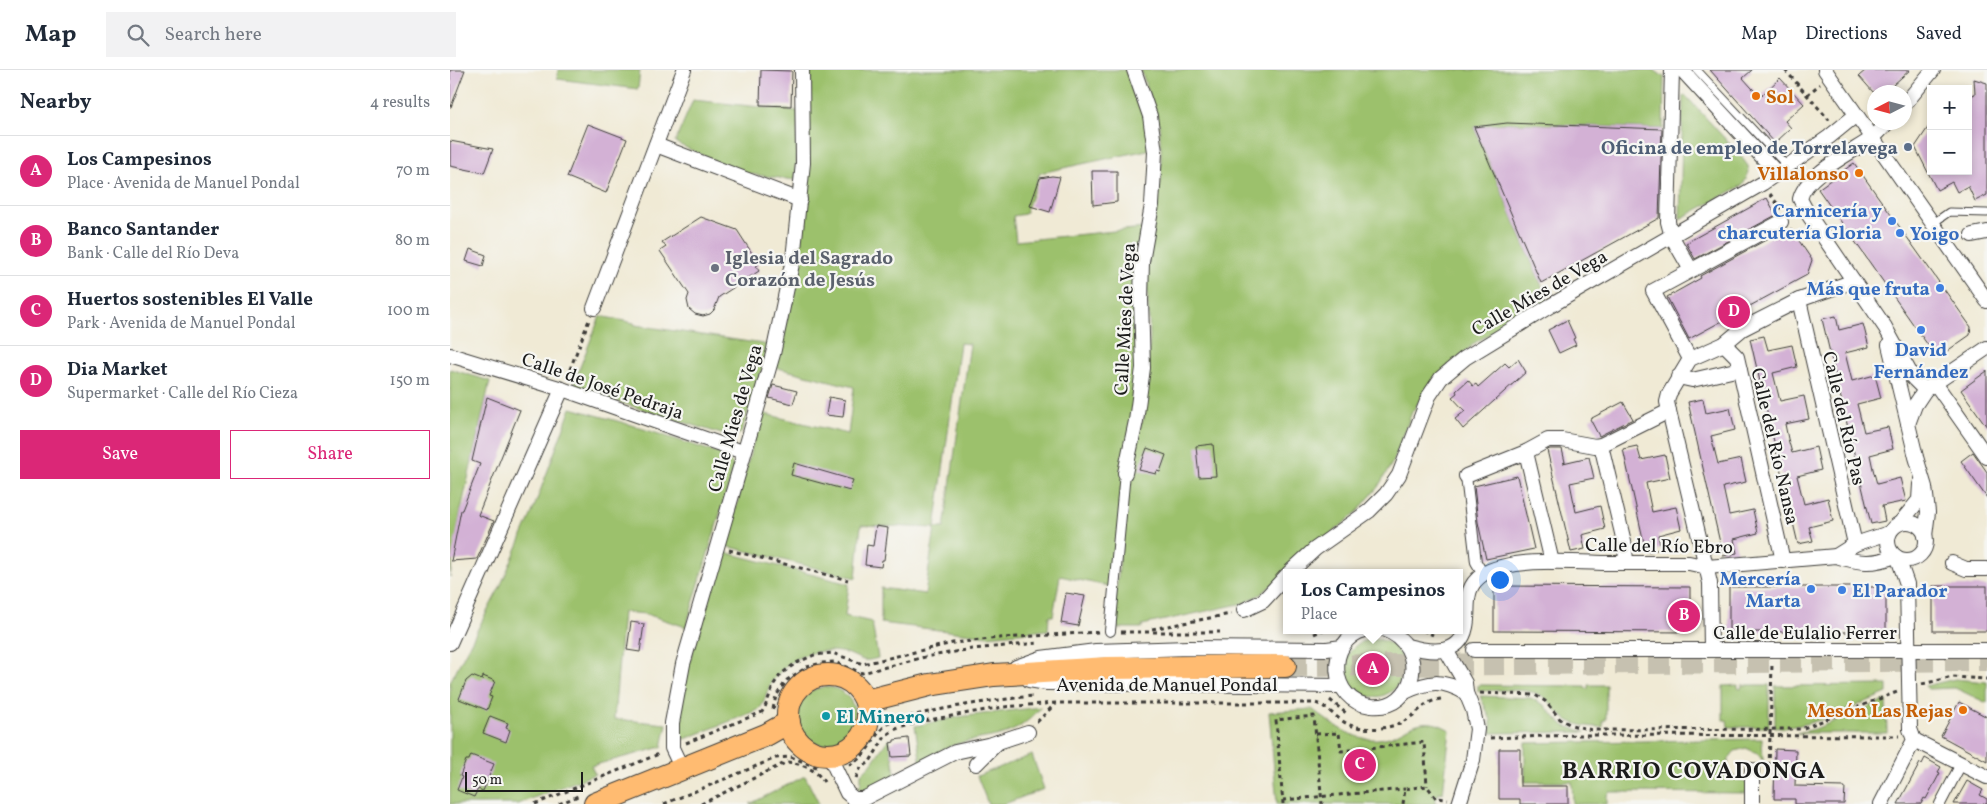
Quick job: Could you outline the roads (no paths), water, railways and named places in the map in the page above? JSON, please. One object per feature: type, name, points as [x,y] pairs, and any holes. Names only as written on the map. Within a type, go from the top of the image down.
[{"type":"main road","name":"Avenida de Manuel Pondal","points":[[866,701],[929,686],[994,675],[1108,668],[1285,666]]},
{"type":"main road","points":[[824,675],[843,678],[859,689],[866,701],[868,716],[865,731],[857,744],[844,752],[828,767],[816,754],[805,748],[793,731],[788,709],[800,686],[811,678],[824,675]]},
{"type":"main road","points":[[595,804],[766,735],[793,731]]},
{"type":"main road","points":[[629,804],[771,745],[793,731]]},
{"type":"street","points":[[594,308],[684,70]]},
{"type":"street","name":"Calle Mies de Vega","points":[[682,769],[672,748],[672,723],[683,664],[773,354],[793,259],[800,200],[804,124],[802,70]]},
{"type":"street","name":"Calle Mies de Vega","points":[[1110,631],[1125,473],[1136,421],[1143,368],[1142,262],[1152,205],[1155,152],[1150,116],[1134,70]]},
{"type":"street","points":[[1672,70],[1668,222],[1672,237],[1691,270]]},
{"type":"street","points":[[1682,70],[1782,169]]},
{"type":"street","points":[[1912,96],[1934,70]]},
{"type":"street","points":[[1830,72],[1856,115],[1987,301]]},
{"type":"street","name":"Calle Mies de Vega","points":[[1293,569],[1315,549],[1369,511],[1386,494],[1399,476],[1429,396],[1441,378],[1465,358],[1488,342],[1763,183],[1856,115]]},
{"type":"street","points":[[1880,130],[1872,138],[1812,180],[1801,192],[1800,199],[1808,214],[1885,327],[1913,378],[1930,386],[1987,457]]},
{"type":"street","points":[[656,146],[800,200]]},
{"type":"street","points":[[1690,359],[1653,291],[1783,219]]},
{"type":"street","points":[[1972,235],[1987,232]]},
{"type":"street","points":[[1711,650],[1710,583],[1667,402],[1669,394],[1690,359],[1724,344],[1742,328],[1799,300],[1854,281]]},
{"type":"street","name":"Calle del Río Pas","points":[[1799,300],[1855,544]]},
{"type":"street","points":[[1885,327],[1928,500],[1925,546],[1907,584]]},
{"type":"street","name":"Calle del Río Nansa","points":[[1724,344],[1736,357],[1740,369],[1783,561]]},
{"type":"street","points":[[1908,424],[1915,405],[1930,386],[1987,348]]},
{"type":"street","name":"Calle de José Pedraja","points":[[450,355],[562,390],[743,452]]},
{"type":"street","points":[[1678,377],[1692,380],[1740,369]]},
{"type":"street","points":[[451,638],[562,390]]},
{"type":"street","points":[[1407,646],[1428,651],[1446,650],[1455,646],[1462,638],[1466,628],[1466,599],[1468,592],[1476,580],[1483,574],[1476,562],[1466,476],[1526,452],[1548,440],[1562,440],[1595,446],[1601,445],[1669,411]]},
{"type":"street","points":[[1601,445],[1624,546],[1626,563]]},
{"type":"street","points":[[1526,452],[1552,562]]},
{"type":"street","points":[[1901,522],[1919,500],[1921,476]]},
{"type":"street","points":[[1926,536],[1923,530],[1914,522],[1901,522],[1896,524],[1889,533],[1888,545],[1896,557],[1907,584],[1910,730],[1914,740],[1987,777]]},
{"type":"street","name":"Calle del Río Ebro","points":[[1836,556],[1855,544],[1889,533]]},
{"type":"street","points":[[1896,557],[1910,560],[1920,554]]},
{"type":"street","name":"Calle del Río Ebro","points":[[1483,574],[1503,567],[1552,562],[1689,563],[1707,568],[1836,556],[1856,563],[1882,561],[1896,557]]},
{"type":"street","points":[[1952,563],[1966,569],[1987,569]]},
{"type":"street","name":"Calle Mies de Vega","points":[[1244,610],[1263,602],[1283,580]]},
{"type":"street","points":[[1356,634],[1342,647],[1337,659],[1341,686],[1354,700],[1371,706],[1390,703],[1405,692],[1423,684],[1437,682],[1450,685],[1470,696]]},
{"type":"street","points":[[1394,634],[1407,646],[1413,664],[1410,684],[1405,692]]},
{"type":"street","name":"Avenida de Manuel Pondal","points":[[994,675],[1041,658],[1096,651],[1188,648],[1327,649],[1342,647]]},
{"type":"street","points":[[1446,650],[1466,684],[1476,720],[1477,739],[1469,777],[1461,802]]},
{"type":"street","name":"Calle de Eulalio Ferrer","points":[[1474,650],[1987,650]]},
{"type":"street","name":"Avenida de Manuel Pondal","points":[[994,675],[1047,683],[1341,686]]},
{"type":"street","points":[[828,767],[847,794],[854,799],[863,799],[955,752],[998,742],[1028,732]]},
{"type":"street","points":[[1881,804],[1914,740]]},
{"type":"street","points":[[976,764],[998,742]]},
{"type":"street","points":[[1940,804],[1961,764]]},
{"type":"street","points":[[1752,770],[1752,804]]},
{"type":"lane","points":[[1697,70],[1782,169]]},
{"type":"lane","points":[[1932,224],[1949,212],[1987,214]]},
{"type":"tunnel","points":[[1285,666],[1987,660]]},
{"type":"place","name":"Sol","points":[[1756,96]]},
{"type":"place","name":"Oficina de empleo de Torrelavega","points":[[1908,147]]},
{"type":"place","name":"Villalonso","points":[[1859,173]]},
{"type":"place","name":"Carnicería y charcutería Gloria","points":[[1892,221]]},
{"type":"place","name":"Yoigo","points":[[1900,233]]},
{"type":"place","name":"Iglesia del Sagrado Corazón de Jesús","points":[[715,268]]},
{"type":"place","name":"Más que fruta","points":[[1940,288]]},
{"type":"place","name":"Dia Market","points":[[1734,312]]},
{"type":"place","name":"David Fernández","points":[[1921,330]]},
{"type":"place","name":"Mercería Marta","points":[[1811,589]]},
{"type":"place","name":"El Parador","points":[[1842,590]]},
{"type":"place","name":"Banco Santander","points":[[1684,616]]},
{"type":"place","name":"Los Campesinos","points":[[1373,669]]},
{"type":"place","name":"Mesón Las Rejas","points":[[1963,710]]},
{"type":"place","name":"El Minero","points":[[826,716]]},
{"type":"place","name":"Huertos sostenibles El Valle","points":[[1360,765]]},
{"type":"district","name":"BARRIO COVADONGA","points":[[1694,770]]}]
